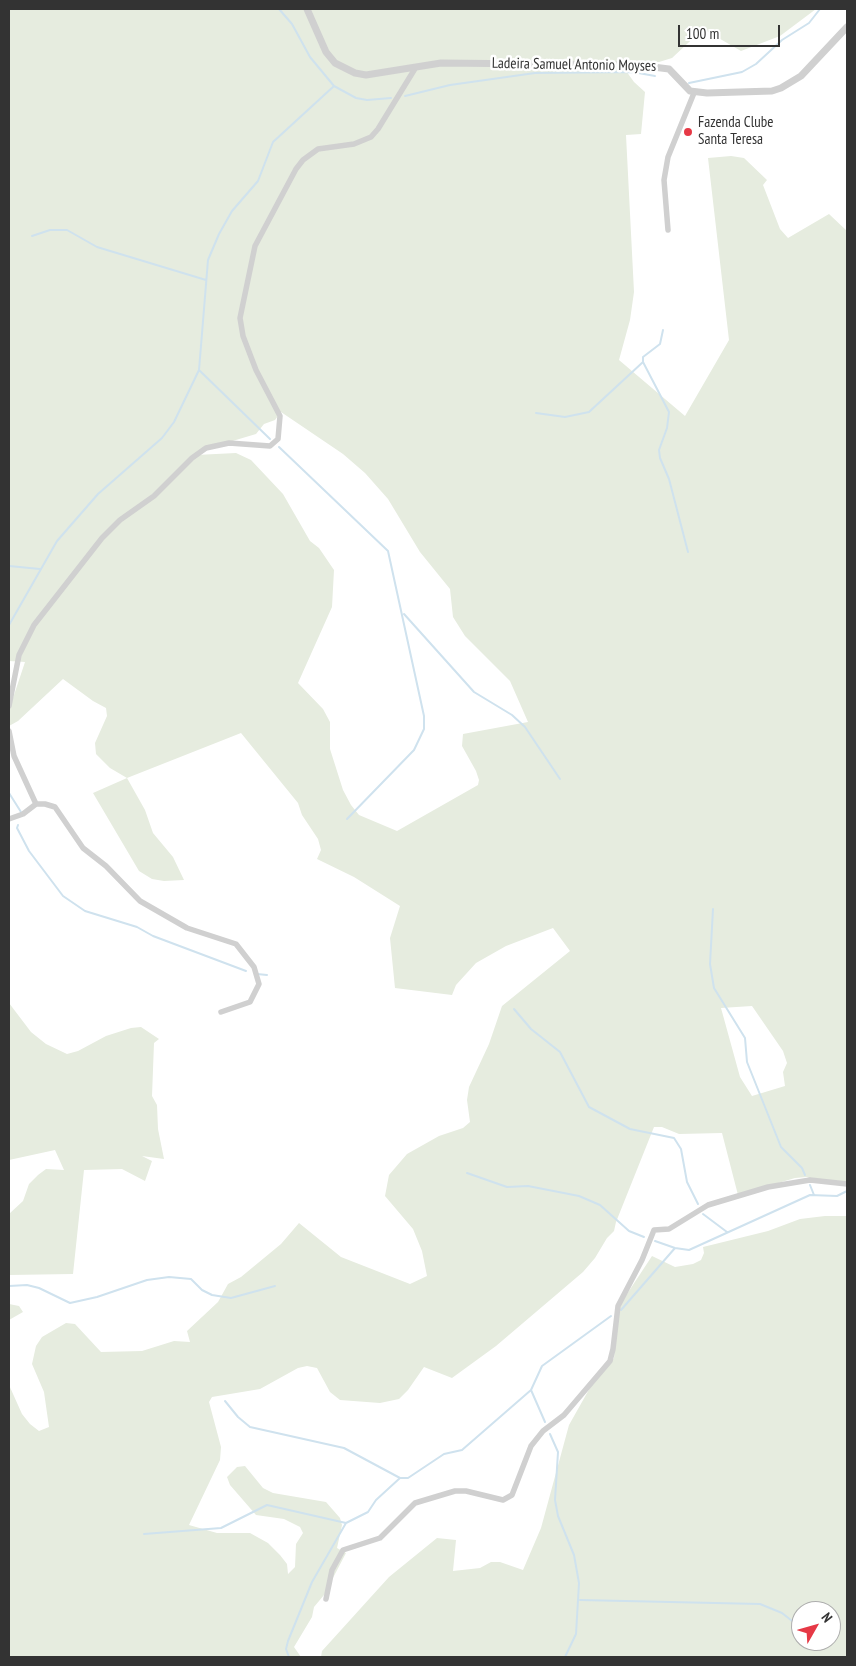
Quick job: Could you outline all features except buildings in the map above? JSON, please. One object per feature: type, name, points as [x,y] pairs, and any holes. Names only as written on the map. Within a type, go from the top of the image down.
[{"type":"street","name":"Ladeira Samuel Antonio Moyses","points":[[307,9],[326,52],[335,63],[344,69],[366,75],[441,63],[661,66],[669,69],[683,85],[694,93]]},
{"type":"street","points":[[668,230],[664,180],[668,157],[694,93],[772,91],[781,88],[801,76],[847,27]]},
{"type":"street","points":[[9,706],[19,655],[34,625],[102,538],[120,520],[154,496],[192,458],[206,448],[229,443],[270,446],[278,439],[280,416],[256,370],[242,336],[240,318],[255,246],[296,169],[303,160],[318,149],[354,144],[371,136],[378,129],[416,67]]},
{"type":"street","points":[[9,731],[14,756],[36,804]]},
{"type":"street","points":[[9,819],[23,814],[36,804],[55,807],[83,848],[106,866],[140,901],[161,915],[187,928],[227,940],[242,950],[254,967],[259,984],[257,992],[246,1004],[221,1012]]},
{"type":"street","points":[[326,1600],[332,1570],[343,1550],[380,1538],[415,1503],[455,1491],[466,1491],[503,1500],[512,1495],[531,1446],[543,1432],[564,1415],[610,1361],[614,1349],[618,1306],[633,1279],[654,1230],[669,1229],[708,1205],[768,1187],[810,1180],[847,1184]]},
{"type":"shaded area","points":[[9,9],[816,9],[780,36],[741,51],[703,29],[672,58],[659,62],[632,64],[619,61],[634,82],[645,92],[641,134],[626,135],[634,292],[630,320],[619,360],[685,416],[729,340],[708,158],[731,156],[744,158],[767,180],[763,185],[780,229],[788,238],[829,214],[847,231],[847,1186],[818,1182],[807,1177],[795,1178],[738,1195],[722,1133],[679,1134],[662,1127],[654,1127],[614,1231],[607,1238],[595,1258],[583,1272],[496,1346],[452,1378],[424,1367],[408,1390],[399,1399],[380,1403],[340,1400],[330,1392],[317,1368],[307,1366],[298,1368],[260,1389],[212,1397],[209,1402],[221,1447],[220,1460],[189,1525],[217,1533],[250,1533],[268,1543],[280,1555],[287,1564],[288,1574],[295,1567],[296,1544],[303,1533],[300,1527],[284,1519],[256,1515],[230,1485],[227,1477],[237,1467],[245,1466],[263,1488],[273,1493],[326,1502],[340,1518],[342,1525],[337,1548],[346,1553],[324,1595],[314,1607],[312,1617],[294,1647],[301,1657],[9,1657],[9,1385],[22,1414],[30,1424],[39,1431],[49,1427],[44,1392],[32,1364],[36,1346],[42,1337],[66,1323],[75,1324],[101,1352],[142,1351],[174,1341],[190,1342],[187,1331],[218,1302],[228,1284],[241,1277],[281,1244],[299,1223],[341,1257],[410,1284],[427,1276],[422,1251],[413,1229],[385,1196],[389,1175],[407,1154],[439,1136],[463,1128],[470,1122],[467,1100],[469,1087],[489,1044],[502,1006],[570,951],[553,928],[506,946],[476,963],[456,985],[452,995],[395,988],[390,938],[400,906],[354,877],[317,859],[321,850],[318,839],[302,815],[298,803],[241,733],[127,778],[110,768],[96,754],[95,743],[107,716],[106,708],[63,679],[18,721],[9,726],[10,707],[25,662],[9,661]],"holes":[[[281,412],[343,454],[365,473],[388,499],[420,552],[450,589],[453,617],[465,636],[510,681],[528,722],[463,734],[462,746],[476,771],[479,780],[478,785],[397,831],[359,815],[351,805],[343,790],[330,749],[330,722],[323,709],[298,683],[332,607],[334,570],[319,548],[310,541],[283,494],[251,460],[236,453],[196,455],[219,445],[256,434],[264,424],[275,420]],[[752,1006],[783,1051],[787,1063],[783,1072],[785,1086],[752,1096],[740,1077],[721,1008]]]},
{"type":"shaded area","points":[[127,778],[145,810],[153,833],[173,857],[184,880],[164,881],[152,879],[139,871],[93,793]]},
{"type":"shaded area","points":[[9,1003],[31,1032],[46,1044],[67,1054],[78,1051],[106,1036],[131,1028],[141,1027],[159,1039],[154,1043],[152,1096],[157,1105],[158,1129],[164,1159],[142,1156],[152,1161],[145,1181],[122,1169],[84,1170],[73,1274],[9,1275],[9,1214],[23,1201],[29,1184],[38,1175],[46,1169],[64,1170],[55,1150],[9,1160]]},
{"type":"shaded area","points":[[847,1216],[847,1657],[321,1657],[322,1651],[389,1577],[437,1538],[456,1540],[453,1571],[480,1568],[491,1562],[500,1562],[523,1570],[541,1528],[569,1425],[591,1386],[614,1358],[618,1313],[623,1300],[652,1256],[675,1267],[693,1264],[701,1260],[704,1253],[703,1247],[768,1231],[800,1219]]},
{"type":"shaded area","points":[[9,1304],[19,1306],[23,1312],[9,1320]]},
{"type":"waterway","points":[[279,9],[292,24],[310,57],[334,86],[356,98],[367,100],[391,98]]},
{"type":"waterway","points":[[689,83],[742,72],[756,64],[782,40],[809,23],[820,9]]},
{"type":"waterway","points":[[405,96],[450,85],[535,73],[633,72],[655,76]]},
{"type":"waterway","points":[[9,625],[57,541],[98,494],[162,438],[174,422],[199,370],[208,260],[219,234],[232,211],[258,181],[273,142],[334,86]]},
{"type":"waterway","points":[[32,236],[50,230],[67,230],[97,247],[206,280]]},
{"type":"waterway","points":[[536,413],[565,417],[589,412],[643,362],[643,357],[660,344],[663,330]]},
{"type":"waterway","points":[[643,362],[669,412],[667,428],[659,450],[660,458],[669,479],[688,552]]},
{"type":"waterway","points":[[199,370],[270,439]]},
{"type":"waterway","points":[[279,447],[388,551],[424,716],[424,729],[414,750],[347,819]]},
{"type":"waterway","points":[[9,566],[40,569]]},
{"type":"waterway","points":[[404,614],[474,692],[512,715],[525,727],[560,779]]},
{"type":"waterway","points":[[9,793],[21,812]]},
{"type":"waterway","points":[[18,825],[17,828],[29,851],[63,896],[85,911],[137,927],[153,936],[246,971]]},
{"type":"waterway","points":[[713,909],[710,964],[714,988],[745,1038],[747,1062],[781,1147],[802,1168],[805,1175]]},
{"type":"waterway","points":[[257,974],[267,975]]},
{"type":"waterway","points":[[514,1009],[531,1029],[560,1052],[589,1107],[630,1129],[674,1138],[681,1149],[687,1182],[698,1204]]},
{"type":"waterway","points":[[467,1173],[507,1187],[528,1186],[579,1196],[600,1205],[629,1231],[644,1237]]},
{"type":"waterway","points":[[810,1185],[814,1195]]},
{"type":"waterway","points":[[655,1241],[675,1248],[689,1250],[810,1195],[837,1196],[847,1191]]},
{"type":"waterway","points":[[703,1214],[727,1232]]},
{"type":"waterway","points":[[621,1310],[675,1248]]},
{"type":"waterway","points":[[9,1286],[27,1285],[39,1288],[70,1303],[97,1297],[147,1280],[169,1277],[191,1279],[202,1290],[212,1295],[231,1298],[275,1286]]},
{"type":"waterway","points":[[225,1401],[238,1417],[250,1427],[344,1448],[400,1478],[408,1478],[444,1454],[462,1450],[531,1390],[542,1366],[611,1316]]},
{"type":"waterway","points":[[531,1390],[545,1422]]},
{"type":"waterway","points":[[550,1434],[558,1452],[555,1500],[558,1516],[574,1555],[579,1583],[576,1634],[565,1657]]},
{"type":"waterway","points":[[289,1657],[286,1649],[288,1641],[312,1582],[346,1523],[368,1512],[376,1500],[400,1478]]},
{"type":"waterway","points":[[144,1534],[221,1528],[267,1505],[346,1523]]},
{"type":"waterway","points":[[580,1600],[760,1604],[782,1613],[791,1620]]},
{"type":"place","name":"Fazenda Clube Santa Teresa","points":[[688,132]]}]
